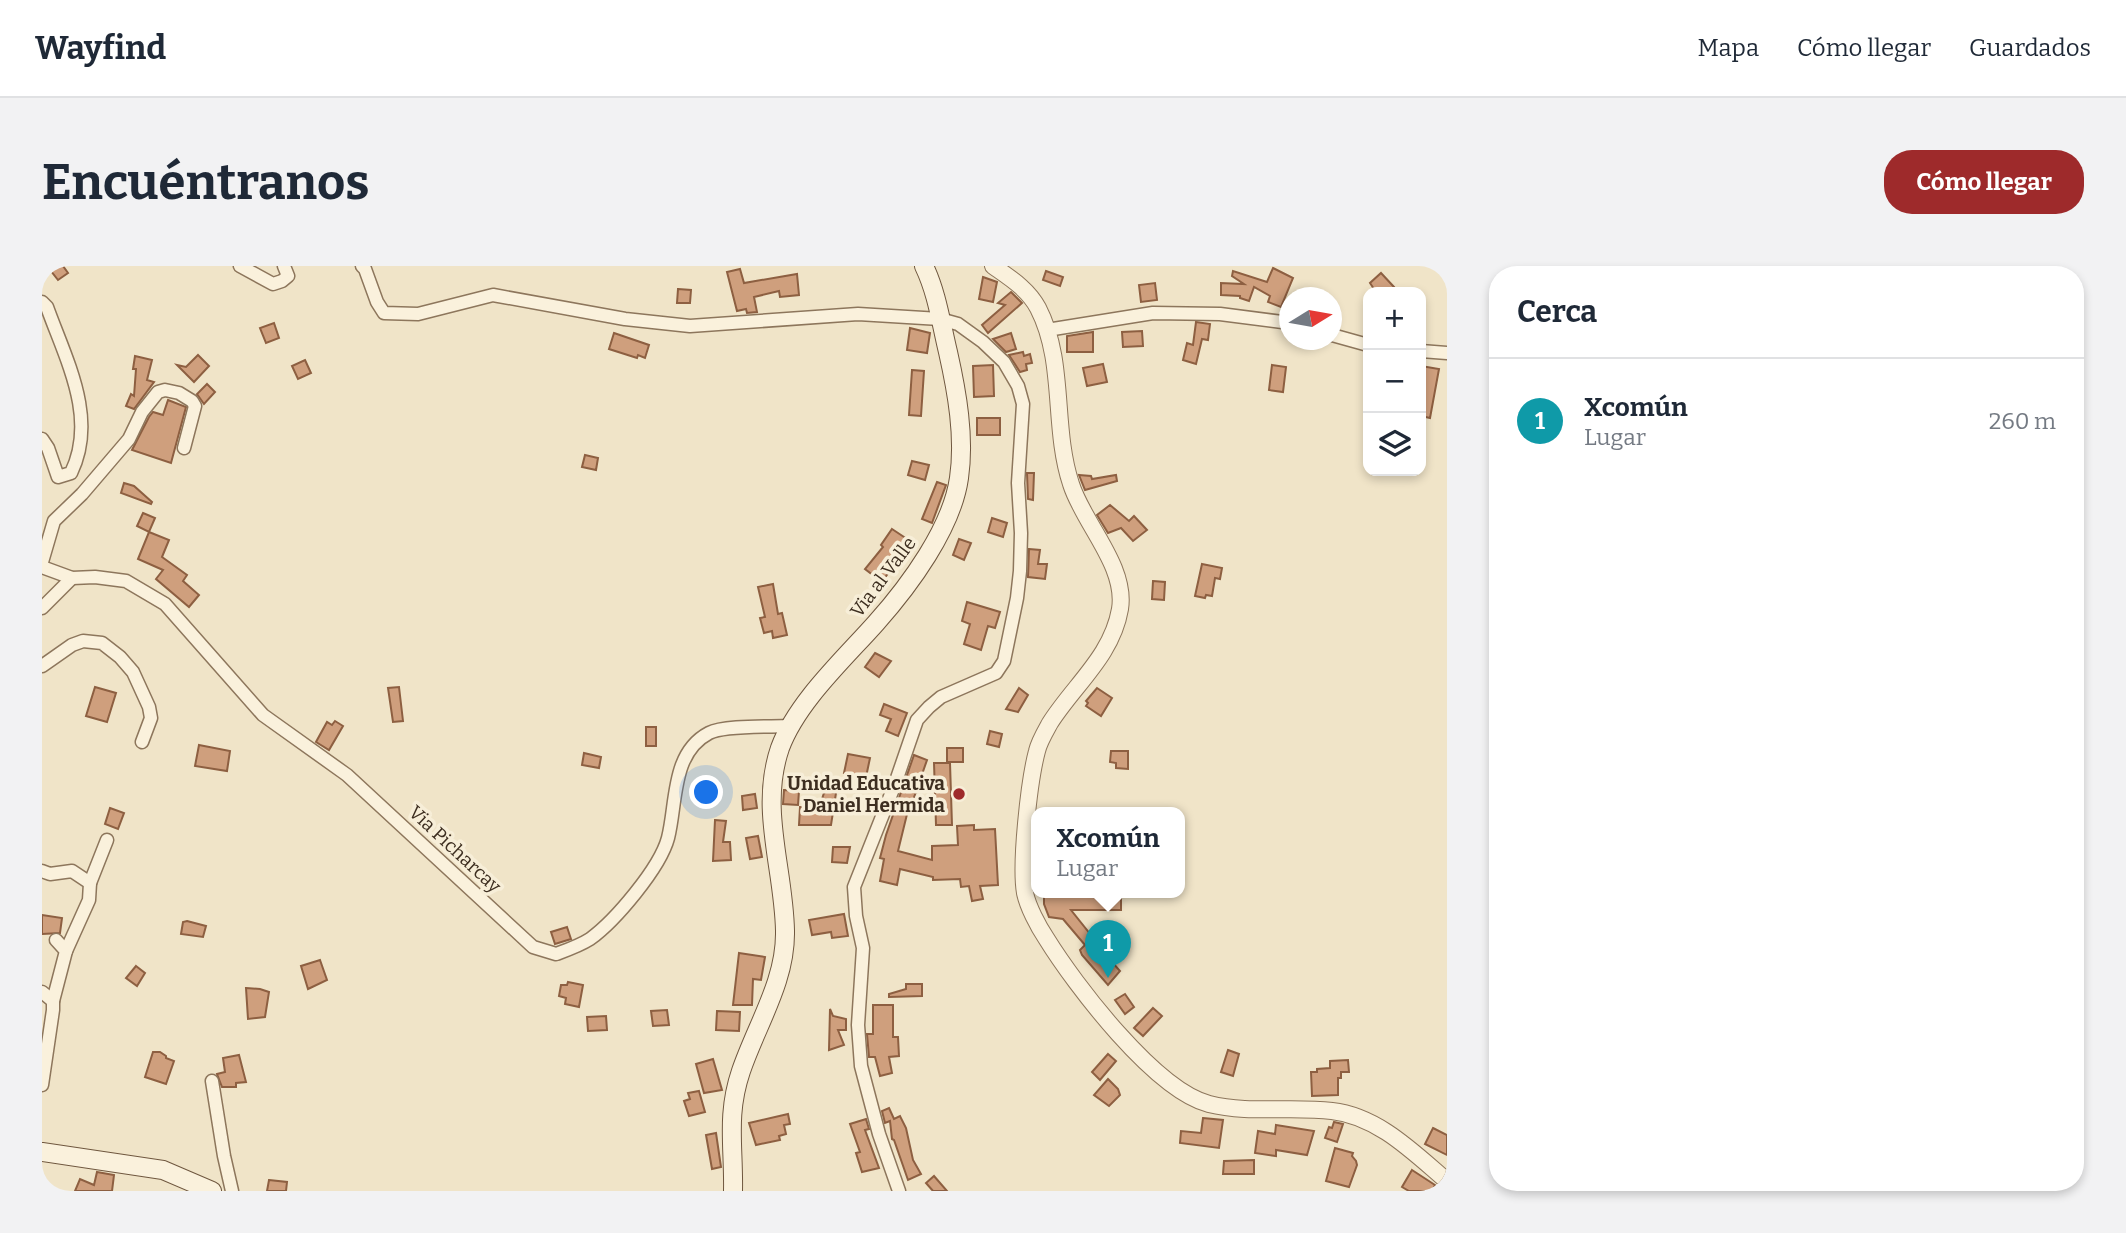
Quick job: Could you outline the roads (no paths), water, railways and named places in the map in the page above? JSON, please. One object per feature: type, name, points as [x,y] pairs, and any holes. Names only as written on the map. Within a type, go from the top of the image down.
[{"type":"main road","name":"Via al Valle","points":[[733,1191],[731,1117],[734,1096],[741,1070],[773,994],[781,967],[785,933],[772,829],[771,790],[774,770],[789,726],[891,606],[921,566],[937,538],[956,493],[961,449],[954,379],[930,279],[924,266]]},
{"type":"main road","points":[[42,1152],[163,1170],[212,1191]]},
{"type":"street","points":[[240,266],[273,284],[288,276],[284,266]]},
{"type":"street","points":[[362,266],[376,302],[384,313],[418,314],[493,295],[625,319],[690,326],[858,314],[940,319],[958,324],[983,342],[1004,362],[1018,386],[1023,404],[1018,483],[1020,571],[1004,661],[996,673],[942,697],[929,706],[917,720],[854,887],[856,916],[863,948],[858,1025],[861,1066],[879,1134],[899,1191]]},
{"type":"street","points":[[993,266],[1025,290],[1037,306],[1047,330],[1054,353],[1058,411],[1069,480],[1076,499],[1111,560],[1120,587],[1121,604],[1115,631],[1105,650],[1049,724],[1037,749],[1023,872],[1026,896],[1044,936],[1124,1041],[1168,1081],[1194,1098],[1208,1104],[1256,1109],[1335,1111],[1369,1122],[1392,1136],[1447,1181]]},
{"type":"street","points":[[42,302],[47,307],[78,391],[82,416],[81,436],[78,460],[71,473],[58,477],[42,439]]},
{"type":"street","points":[[1047,330],[1153,313],[1220,314],[1279,322]]},
{"type":"street","points":[[1342,338],[1363,344]]},
{"type":"street","points":[[1426,351],[1447,353]]},
{"type":"street","points":[[42,564],[54,521],[82,494],[129,439],[142,412],[158,392],[165,390],[179,393],[195,405],[184,448]]},
{"type":"street","name":"Via Picharcay","points":[[42,564],[72,578],[95,577],[127,581],[165,604],[263,715],[348,775],[533,947],[556,954],[591,938],[614,917],[652,872],[667,841],[682,760],[693,744],[711,732],[789,726]]},
{"type":"street","points":[[42,608],[72,578]]},
{"type":"street","points":[[42,666],[72,646],[83,642],[102,643],[133,672],[149,707],[151,718],[142,741]]},
{"type":"street","points":[[42,1085],[53,1001],[66,951],[89,900],[90,883],[107,840]]},
{"type":"street","points":[[42,871],[50,874],[72,871],[90,883]]},
{"type":"street","points":[[57,940],[66,951]]},
{"type":"street","points":[[42,992],[53,1001]]},
{"type":"street","points":[[212,1081],[232,1191]]},
{"type":"place","name":"Unidad Educativa Daniel Hermida","points":[[959,794]]},
{"type":"place","name":"Xcomún","points":[[1108,978]]}]
